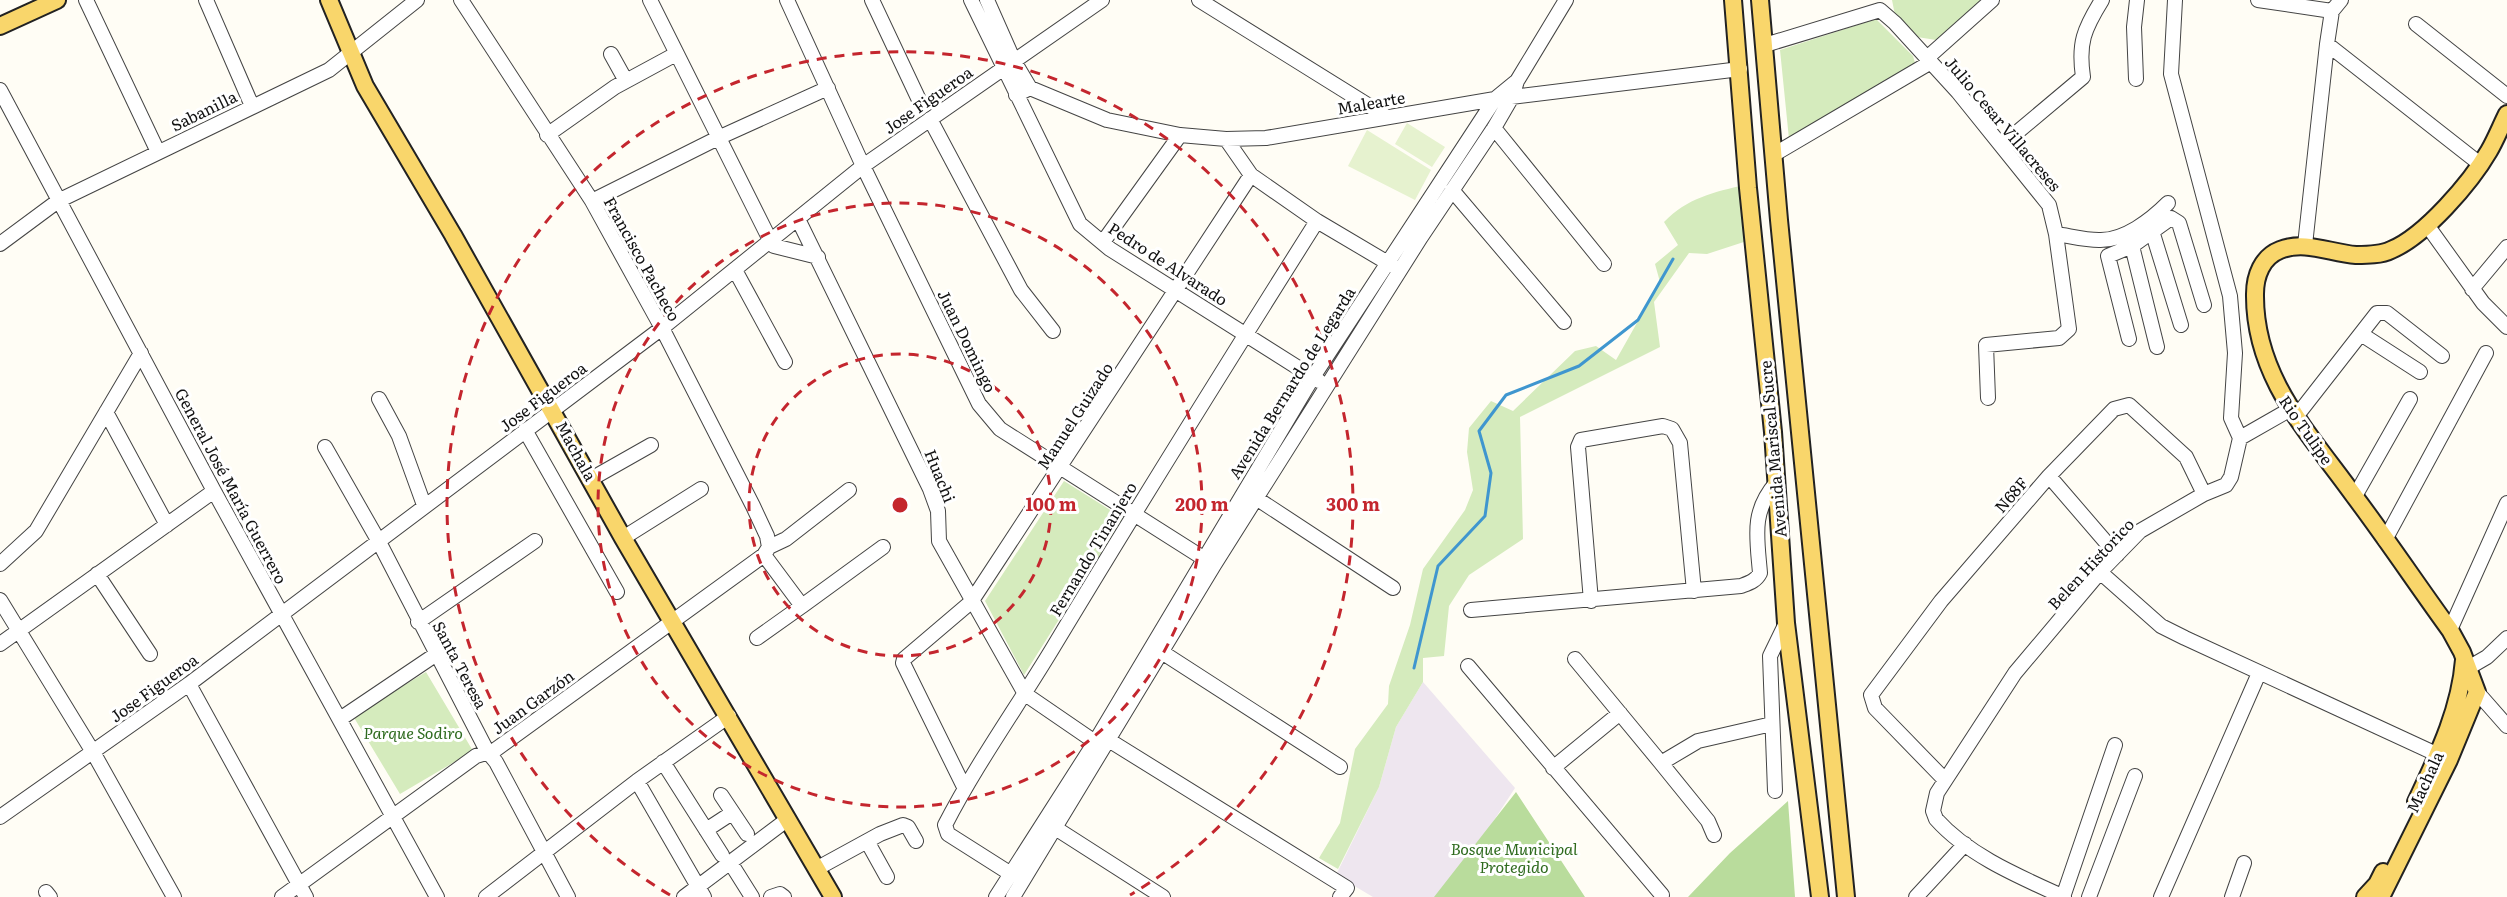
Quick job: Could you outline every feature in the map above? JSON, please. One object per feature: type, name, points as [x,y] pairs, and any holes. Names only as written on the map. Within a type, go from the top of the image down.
[{"type":"main road","points":[[0,15],[31,0]]},
{"type":"main road","points":[[0,26],[57,0]]},
{"type":"main road","name":"Machala","points":[[329,0],[365,86],[553,410],[623,538],[833,897]]},
{"type":"main road","name":"Avenida Mariscal Sucre","points":[[1733,0],[1776,483],[1786,623],[1817,897]]},
{"type":"main road","name":"Avenida Mariscal Sucre","points":[[1760,0],[1843,878],[1848,897]]},
{"type":"main road","name":"Rio Tulipe","points":[[2477,692],[2450,630],[2355,496],[2292,414],[2265,358],[2257,330],[2255,289],[2260,269],[2274,253],[2305,245],[2355,255],[2385,252],[2402,245],[2427,225],[2480,164],[2507,114]]},
{"type":"main road","name":"Machala","points":[[2443,758],[2460,696],[2466,663]]},
{"type":"main road","name":"Machala","points":[[2370,897],[2477,692]]},
{"type":"street","points":[[86,0],[158,152]]},
{"type":"street","points":[[206,0],[252,106]]},
{"type":"street","name":"Sabanilla","points":[[0,244],[58,201],[323,73],[417,0]]},
{"type":"street","name":"Francisco Pacheco","points":[[461,0],[592,201],[662,328],[762,524],[767,551],[802,606]]},
{"type":"street","points":[[650,0],[771,242],[774,246],[818,257]]},
{"type":"street","name":"Juan Domingo","points":[[787,0],[863,166],[979,404],[1000,429],[1209,561]]},
{"type":"street","points":[[872,0],[920,102]]},
{"type":"street","name":"Pedro de Alvarado","points":[[972,0],[1008,65],[1030,88]]},
{"type":"street","name":"Pedro de Alvarado","points":[[987,0],[1016,95],[1080,224],[1177,291],[1327,386]]},
{"type":"street","name":"Jose Figueroa","points":[[0,817],[189,684],[662,328],[863,166],[1102,0]]},
{"type":"street","points":[[1199,0],[1388,117]]},
{"type":"street","name":"Avenida Bernardo de Legarda","points":[[1209,561],[1256,498],[1400,270],[1494,128],[1512,97],[1516,81],[1566,0]]},
{"type":"street","points":[[1773,155],[1929,60],[1992,0]]},
{"type":"street","points":[[2002,145],[2083,77],[2080,46],[2089,20],[2102,0]]},
{"type":"street","points":[[2136,79],[2134,27],[2138,0]]},
{"type":"street","name":"Belen Historico","points":[[1965,844],[1940,823],[1933,811],[1937,793],[2015,673],[2100,572],[2140,531],[2204,494],[2226,485],[2231,477],[2240,438],[2231,418],[2235,353],[2230,296],[2170,74],[2175,0]]},
{"type":"street","points":[[2259,0],[2337,5],[2327,45],[2305,245]]},
{"type":"street","name":"Julio Cesar Villacreses","points":[[1765,45],[1880,10],[1929,60],[2002,145],[2049,205],[2056,234],[2069,329],[2059,338],[1986,345],[1988,398]]},
{"type":"street","points":[[2416,24],[2507,96]]},
{"type":"street","points":[[2327,45],[2480,164]]},
{"type":"street","points":[[611,54],[626,81]]},
{"type":"street","points":[[548,135],[626,81],[676,54]]},
{"type":"street","name":"Malearte","points":[[1030,88],[1107,120],[1180,135],[1226,139],[1266,138],[1495,99],[1740,69]]},
{"type":"street","name":"Avenida Bernardo de Legarda","points":[[1013,897],[1049,825],[1157,650],[1313,377],[1495,99],[1516,81]]},
{"type":"street","points":[[592,201],[718,138],[828,88]]},
{"type":"street","points":[[1016,95],[1030,88]]},
{"type":"street","name":"General José María Guerrero","points":[[0,90],[214,491],[437,897]]},
{"type":"street","points":[[930,119],[1021,290],[1053,331]]},
{"type":"street","points":[[1494,128],[1604,264]]},
{"type":"street","points":[[1103,242],[1180,135]]},
{"type":"street","points":[[1226,139],[1251,175],[1317,221],[1400,270]]},
{"type":"street","name":"Manuel Guizado","points":[[964,787],[903,663],[907,655],[971,602],[1251,175]]},
{"type":"street","points":[[1452,190],[1564,322]]},
{"type":"street","points":[[2129,339],[2108,256],[2132,246],[2149,229],[2168,203]]},
{"type":"street","points":[[2056,234],[2100,241],[2149,229],[2171,218],[2178,221],[2204,305]]},
{"type":"street","name":"Huachi","points":[[798,219],[930,489],[938,511],[939,541],[971,602],[1025,694],[1344,893]]},
{"type":"street","name":"Fernando Tinanjero","points":[[1011,874],[945,830],[964,787],[1025,694],[1134,513],[1317,221]]},
{"type":"street","points":[[2427,225],[2472,289],[2507,327]]},
{"type":"street","points":[[2149,229],[2181,325]]},
{"type":"street","points":[[2132,246],[2157,347]]},
{"type":"street","points":[[2472,289],[2507,247]]},
{"type":"street","points":[[735,270],[785,362]]},
{"type":"street","points":[[2240,438],[2292,414],[2378,313],[2387,313],[2442,356]]},
{"type":"street","points":[[2361,334],[2420,372]]},
{"type":"street","points":[[0,564],[36,531],[141,353]]},
{"type":"street","points":[[2385,540],[2486,353]]},
{"type":"street","points":[[379,399],[399,436],[424,505]]},
{"type":"street","points":[[2355,496],[2410,399]]},
{"type":"street","name":"N68F","points":[[1945,780],[1871,700],[1876,685],[1941,601],[2049,476],[2114,409],[2129,405],[2186,457],[2204,494]]},
{"type":"street","points":[[106,412],[167,525]]},
{"type":"street","points":[[1591,601],[1578,447],[1581,440],[1588,437],[1663,426],[1672,429],[1680,443],[1694,591]]},
{"type":"street","points":[[525,430],[617,592]]},
{"type":"street","points":[[591,479],[651,444]]},
{"type":"street","name":"Santa Teresa","points":[[325,447],[378,540],[435,655],[487,751],[496,762],[568,897]]},
{"type":"street","points":[[2049,476],[2117,555]]},
{"type":"street","points":[[1471,610],[1741,586],[1757,579],[1760,573],[1757,514],[1765,495],[1776,483]]},
{"type":"street","points":[[623,538],[701,489]]},
{"type":"street","name":"Juan Garzón","points":[[282,897],[487,751],[495,750],[767,551],[786,540],[849,490]]},
{"type":"street","points":[[0,644],[214,491]]},
{"type":"street","points":[[1256,498],[1393,588]]},
{"type":"street","points":[[2450,630],[2507,503]]},
{"type":"street","points":[[418,622],[535,541]]},
{"type":"street","points":[[757,638],[883,547]]},
{"type":"street","points":[[2100,572],[2161,626],[2214,654],[2443,758]]},
{"type":"street","points":[[97,574],[150,654]]},
{"type":"street","points":[[0,600],[93,752],[174,897]]},
{"type":"street","points":[[1775,791],[1770,656],[1786,623]]},
{"type":"street","points":[[2466,663],[2487,657],[2507,638]]},
{"type":"street","points":[[1157,650],[1340,767]]},
{"type":"street","points":[[340,718],[435,655]]},
{"type":"street","points":[[1575,659],[1708,821],[1714,835]]},
{"type":"street","points":[[1468,666],[1662,895]]},
{"type":"street","points":[[2161,897],[2259,673]]},
{"type":"street","points":[[189,684],[306,897]]},
{"type":"street","name":"Rio Tulipe","points":[[2477,692],[2507,726]]},
{"type":"street","points":[[1553,768],[1620,713]]},
{"type":"street","points":[[486,897],[637,781],[729,716]]},
{"type":"street","points":[[1661,763],[1698,741],[1772,724]]},
{"type":"street","points":[[1916,897],[1965,844],[2017,876],[2064,897],[2115,745]]},
{"type":"street","points":[[663,762],[752,897]]},
{"type":"street","points":[[2089,897],[2135,776]]},
{"type":"street","points":[[637,781],[701,892]]},
{"type":"street","points":[[721,795],[747,834]]},
{"type":"street","points":[[706,830],[732,813]]},
{"type":"street","points":[[684,897],[701,892],[726,859],[788,819]]},
{"type":"street","points":[[816,869],[867,841],[903,825],[908,826],[916,841]]},
{"type":"street","points":[[1049,825],[1163,897]]},
{"type":"street","name":"Avenida Bernardo de Legarda","points":[[997,897],[1011,874],[1049,825]]},
{"type":"street","points":[[867,841],[887,877]]},
{"type":"street","points":[[2232,897],[2244,863]]},
{"type":"street","points":[[771,897],[780,894],[784,897]]},
{"type":"shaded area","points":[[1423,682],[1515,788],[1444,897],[1373,897],[1336,875],[1379,787],[1396,727]]},
{"type":"green space","points":[[1892,0],[1983,0],[1936,40],[1911,36],[1895,15]]},
{"type":"green space","points":[[1876,19],[1913,56],[1915,63],[1789,139],[1780,50]]},
{"type":"green space","points":[[1407,123],[1445,147],[1432,167],[1395,144]]},
{"type":"green space","points":[[1367,130],[1431,170],[1415,200],[1348,166]]},
{"type":"green space","points":[[1745,185],[1753,239],[1707,254],[1689,253],[1654,302],[1660,347],[1520,417],[1523,539],[1469,575],[1449,606],[1444,656],[1423,658],[1423,682],[1396,727],[1379,787],[1338,869],[1319,858],[1340,823],[1355,749],[1388,704],[1389,686],[1410,625],[1423,569],[1465,510],[1473,490],[1467,452],[1469,428],[1491,401],[1513,411],[1575,351],[1596,346],[1616,360],[1660,282],[1655,264],[1678,245],[1664,222],[1692,202],[1712,193]]},
{"type":"green space","points":[[1064,481],[1123,518],[1024,675],[985,601]]},
{"type":"green space","name":"Parque Sodiro","points":[[426,672],[473,751],[400,794],[353,716]]},
{"type":"green space","name":"Bosque Municipal Protegido","points":[[1516,792],[1585,897],[1434,897]]},
{"type":"green space","points":[[1788,801],[1795,897],[1688,897],[1730,853]]},
{"type":"waterway","points":[[1414,668],[1438,566],[1485,516],[1491,473],[1479,431],[1506,395],[1579,366],[1638,320],[1673,259]]}]
